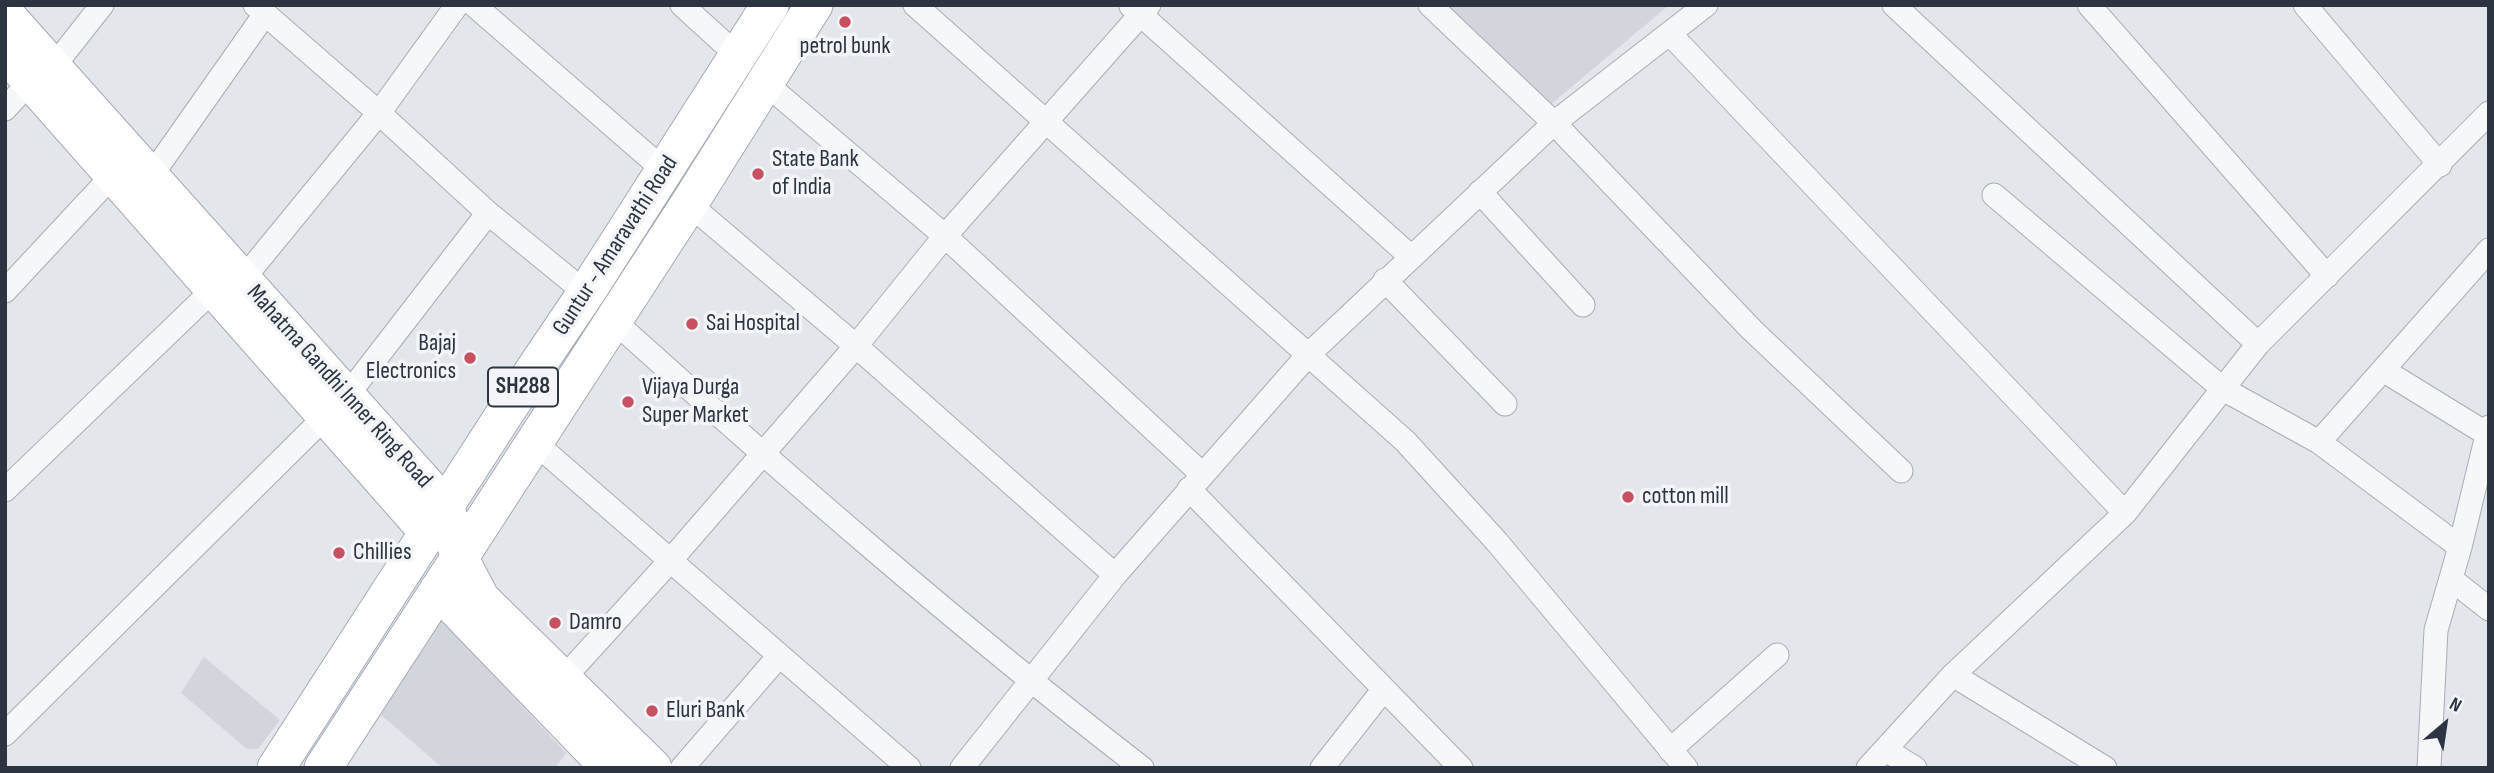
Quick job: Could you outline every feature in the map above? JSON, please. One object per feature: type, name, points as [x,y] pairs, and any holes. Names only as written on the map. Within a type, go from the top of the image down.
[{"type":"main road","name":"Guntur - Amaravathi Road","points":[[276,768],[507,410],[665,172],[770,5]]},
{"type":"main road","name":"Guntur - Amaravathi Road","points":[[323,768],[614,321],[814,5]]},
{"type":"main road","name":"Mahatma Gandhi Inner Ring Road","points":[[5,14],[42,73],[113,175],[228,284],[437,520],[481,600],[653,768]]},
{"type":"main road","name":"Mahatma Gandhi Inner Ring Road","points":[[5,52],[42,73],[151,176],[228,284]]},
{"type":"main road","points":[[615,248],[647,269]]},
{"type":"main road","points":[[438,590],[610,768]]},
{"type":"street","points":[[5,109],[42,73],[102,5]]},
{"type":"street","points":[[5,490],[228,284],[379,113],[457,5]]},
{"type":"street","points":[[474,5],[665,172]]},
{"type":"street","points":[[682,5],[738,56]]},
{"type":"street","points":[[915,5],[1405,441],[1497,542],[1686,768]]},
{"type":"street","points":[[1430,5],[1554,123],[1752,330],[1901,471]]},
{"type":"street","points":[[962,768],[1115,575],[1308,355],[1554,123],[1706,5]]},
{"type":"street","points":[[1894,5],[2258,344]]},
{"type":"street","points":[[2089,5],[2327,276]]},
{"type":"street","points":[[2305,5],[2440,165]]},
{"type":"street","points":[[562,680],[670,561],[856,346],[945,236],[1047,121],[1139,8],[1410,257]]},
{"type":"street","points":[[151,176],[260,9],[488,213],[586,293]]},
{"type":"street","points":[[1670,34],[2125,513]]},
{"type":"street","points":[[765,83],[945,236],[1196,482],[1384,689],[1461,768]]},
{"type":"street","points":[[1868,768],[1953,675],[2125,513],[2258,344],[2440,165],[2489,113]]},
{"type":"street","points":[[5,291],[113,175]]},
{"type":"street","points":[[1480,192],[1583,305]]},
{"type":"street","points":[[1994,195],[2223,389],[2319,442],[2460,547]]},
{"type":"street","points":[[689,204],[856,346],[1115,575]]},
{"type":"street","points":[[5,734],[336,407],[488,213]]},
{"type":"street","points":[[2319,442],[2489,250]]},
{"type":"street","points":[[1385,280],[1505,404]]},
{"type":"street","points":[[614,321],[762,454],[1031,682],[1142,768]]},
{"type":"street","points":[[2383,370],[2488,430],[2460,547],[2436,630],[2430,768]]},
{"type":"street","points":[[534,442],[909,768]]},
{"type":"street","points":[[2451,579],[2489,609]]},
{"type":"street","points":[[1670,750],[1777,655]]},
{"type":"street","points":[[682,768],[779,656]]},
{"type":"street","points":[[1953,675],[2105,768]]},
{"type":"street","points":[[1322,768],[1384,689]]},
{"type":"street","points":[[1886,750],[1915,768]]},
{"type":"shaded area","points":[[1446,5],[1669,5],[1550,105]]},
{"type":"shaded area","points":[[440,618],[566,753],[555,768],[443,768],[374,709]]},
{"type":"shaded area","points":[[204,657],[280,720],[258,749],[247,749],[181,693]]},
{"type":"place","name":"petrol bunk","points":[[845,22]]},
{"type":"place","name":"State Bank of India","points":[[758,174]]},
{"type":"place","name":"Sai Hospital","points":[[692,324]]},
{"type":"place","name":"Bajaj Electronics","points":[[470,358]]},
{"type":"place","name":"Vijaya Durga Super Market","points":[[628,402]]},
{"type":"place","name":"cotton mill","points":[[1628,497]]},
{"type":"place","name":"Chillies","points":[[339,553]]},
{"type":"place","name":"Damro","points":[[555,623]]},
{"type":"place","name":"Eluri Bank","points":[[652,711]]}]
